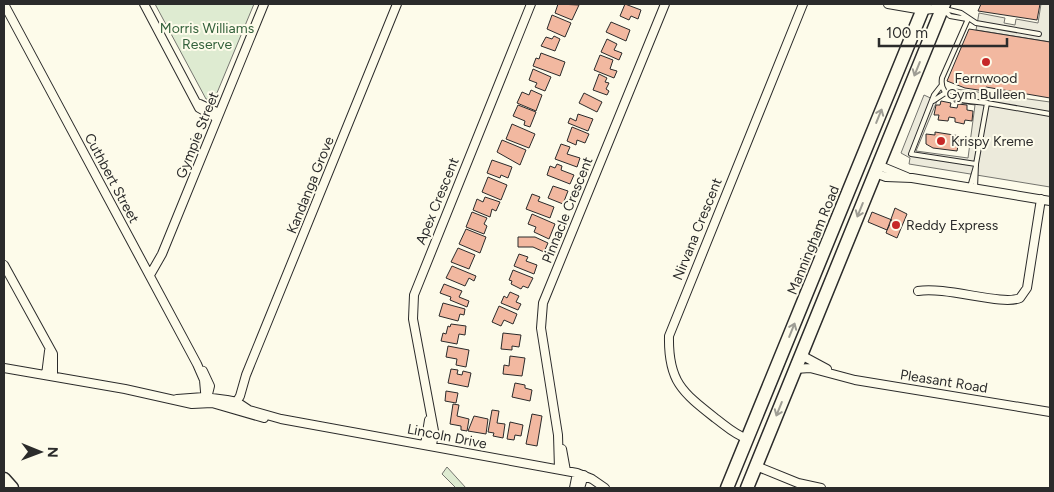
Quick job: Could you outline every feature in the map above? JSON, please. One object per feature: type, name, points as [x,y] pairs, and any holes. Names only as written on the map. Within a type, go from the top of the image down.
[{"type":"main road","points":[[747,488],[944,6]]},
{"type":"main road","name":"Manningham Road","points":[[727,488],[924,7]]},
{"type":"main road","points":[[861,162],[876,169]]},
{"type":"main road","points":[[756,418],[774,394],[790,359],[801,355]]},
{"type":"main road","points":[[4,479],[12,488]]},
{"type":"street","name":"Cuthbert Street","points":[[4,4],[198,364],[204,380],[206,399]]},
{"type":"street","points":[[144,4],[201,111],[218,116]]},
{"type":"street","name":"Gympie Street","points":[[150,275],[162,254],[264,4]]},
{"type":"street","name":"Kandanga Grove","points":[[234,404],[398,4]]},
{"type":"street","name":"Apex Crescent","points":[[428,445],[434,430],[413,318],[414,295],[531,4]]},
{"type":"street","name":"Pinnacle Crescent","points":[[563,470],[541,328],[543,303],[665,4]]},
{"type":"street","name":"Nirvana Crescent","points":[[748,439],[735,434],[682,389],[674,373],[669,336],[803,4]]},
{"type":"street","points":[[888,4],[924,7],[944,6]]},
{"type":"street","points":[[876,169],[912,178],[1050,201]]},
{"type":"street","points":[[918,291],[945,290],[1012,300],[1022,296],[1027,288],[1041,199]]},
{"type":"street","points":[[4,265],[54,358],[50,376]]},
{"type":"street","name":"Pleasant Road","points":[[801,355],[834,373]]},
{"type":"street","name":"Lincoln Drive","points":[[4,368],[176,399],[192,404],[206,399],[234,404],[251,416],[281,419],[563,470],[580,474],[605,488]]},
{"type":"street","name":"Pleasant Road","points":[[795,369],[810,368],[856,380],[1050,412]]},
{"type":"street","points":[[756,466],[798,483],[821,488]]},
{"type":"street","points":[[574,488],[580,474]]},
{"type":"street","points":[[580,474],[580,488]]},
{"type":"lane","points":[[944,6],[961,13],[968,19],[1039,34]]},
{"type":"lane","points":[[968,19],[942,78],[941,86],[934,95],[911,154],[976,164]]},
{"type":"lane","points":[[941,86],[945,93],[956,98],[1050,114]]},
{"type":"lane","points":[[933,101],[945,93]]},
{"type":"lane","points":[[972,188],[987,103]]},
{"type":"green space","name":"Morris Williams Reserve","points":[[155,4],[254,4],[214,100],[206,99]]},
{"type":"green space","points":[[447,467],[466,488],[456,488],[442,474]]},
{"type":"shaded area","points":[[1041,4],[1050,4],[1050,42],[976,30],[979,13],[1005,18],[1004,23],[1015,25],[1016,19],[1038,23]]},
{"type":"shaded area","points":[[956,89],[1050,102],[1050,187],[909,164],[910,158],[901,153],[924,95],[937,101],[916,151],[968,158],[975,105],[954,102]]},
{"type":"building","points":[[558,4],[579,5],[572,20],[555,13]]},
{"type":"building","points":[[625,4],[641,10],[638,19],[631,16],[629,20],[620,16]]},
{"type":"building","points":[[981,4],[1040,4],[1037,20],[978,11]]},
{"type":"building","points":[[552,15],[571,23],[565,37],[547,29]]},
{"type":"building","points":[[611,22],[630,30],[626,41],[606,32]]},
{"type":"building","points":[[969,29],[1050,42],[1050,98],[986,87],[985,91],[965,88],[947,81]]},
{"type":"building","points":[[554,36],[560,39],[555,51],[541,46],[546,37],[552,39]]},
{"type":"building","points":[[607,39],[617,44],[614,50],[622,53],[619,60],[601,52]]},
{"type":"building","points":[[541,53],[565,62],[560,76],[533,66],[536,58],[539,59]]},
{"type":"building","points":[[600,55],[613,60],[610,69],[617,71],[614,78],[594,70]]},
{"type":"building","points":[[533,69],[551,77],[545,91],[535,87],[537,83],[529,80]]},
{"type":"building","points":[[599,74],[607,78],[605,82],[609,83],[606,89],[609,91],[607,95],[593,90]]},
{"type":"building","points":[[531,90],[542,95],[536,111],[517,103],[522,92],[529,95]]},
{"type":"building","points":[[584,93],[602,102],[597,112],[579,103]]},
{"type":"building","points":[[941,101],[951,103],[950,107],[957,108],[958,104],[967,105],[967,110],[973,111],[972,121],[965,120],[964,124],[955,122],[955,118],[949,117],[948,121],[938,120],[939,115],[934,115],[936,105],[940,105]]},
{"type":"building","points":[[518,105],[536,112],[530,127],[524,125],[525,121],[513,116]]},
{"type":"building","points":[[578,114],[593,119],[588,131],[568,123],[570,118],[576,121]]},
{"type":"building","points":[[512,124],[535,134],[529,148],[506,139]]},
{"type":"building","points":[[572,127],[589,134],[585,143],[577,140],[576,145],[567,141]]},
{"type":"building","points":[[935,132],[960,136],[957,151],[933,148],[926,144],[926,134],[935,135]]},
{"type":"building","points":[[502,140],[526,150],[520,165],[497,152]]},
{"type":"building","points":[[561,144],[570,147],[567,154],[580,158],[577,167],[555,159]]},
{"type":"building","points":[[492,160],[512,167],[508,178],[501,175],[500,178],[487,173]]},
{"type":"building","points":[[557,164],[562,166],[561,170],[574,175],[570,184],[547,175],[550,166],[555,168]]},
{"type":"building","points":[[488,177],[507,185],[501,200],[482,192]]},
{"type":"building","points":[[553,186],[568,191],[563,204],[548,198]]},
{"type":"building","points":[[532,194],[540,197],[538,201],[554,207],[550,218],[526,209]]},
{"type":"building","points":[[485,197],[500,202],[496,211],[492,209],[490,217],[473,210],[477,199],[483,202]]},
{"type":"building","name":"Reddy Express","points":[[895,208],[907,214],[897,238],[886,233]]},
{"type":"building","points":[[472,212],[487,218],[484,224],[487,226],[484,234],[466,227]]},
{"type":"building","points":[[872,212],[892,220],[887,230],[868,222]]},
{"type":"building","points":[[532,214],[555,224],[549,239],[534,232],[536,227],[528,224]]},
{"type":"building","points":[[466,229],[486,237],[480,253],[459,244]]},
{"type":"building","points":[[518,237],[535,237],[548,243],[544,252],[533,247],[518,247]]},
{"type":"building","points":[[458,248],[475,255],[469,269],[451,262]]},
{"type":"building","points":[[519,254],[528,257],[526,261],[537,265],[534,274],[514,266]]},
{"type":"building","points":[[452,266],[476,276],[474,281],[469,278],[465,286],[446,278]]},
{"type":"building","points":[[513,270],[533,278],[528,288],[523,286],[521,289],[511,284],[512,281],[509,280]]},
{"type":"building","points":[[444,284],[462,291],[459,297],[469,301],[467,307],[450,300],[451,297],[440,293]]},
{"type":"building","points":[[510,292],[519,296],[516,302],[521,304],[518,310],[501,303],[504,296],[507,298]]},
{"type":"building","points":[[443,303],[465,309],[464,315],[460,314],[458,321],[439,316]]},
{"type":"building","points":[[499,306],[517,314],[513,324],[504,320],[501,326],[492,322]]},
{"type":"building","points":[[451,324],[466,326],[465,335],[459,334],[457,344],[441,341],[443,333],[446,334],[448,326],[450,327]]},
{"type":"building","points":[[503,333],[521,335],[519,347],[512,346],[512,350],[501,349]]},
{"type":"building","points":[[448,346],[469,350],[466,367],[456,365],[457,359],[446,357]]},
{"type":"building","points":[[510,356],[525,358],[522,376],[503,374],[504,365],[509,366]]},
{"type":"building","points":[[451,369],[458,370],[457,374],[462,375],[463,371],[471,373],[468,387],[448,383]]},
{"type":"building","points":[[515,383],[525,385],[525,388],[532,390],[530,401],[512,397]]},
{"type":"building","points":[[446,391],[458,393],[456,403],[445,401]]},
{"type":"building","points":[[453,404],[459,405],[457,416],[469,419],[467,431],[461,430],[461,426],[450,424]]},
{"type":"building","points":[[492,410],[499,411],[497,423],[505,424],[503,438],[493,436],[494,433],[488,432]]},
{"type":"building","points":[[532,414],[542,416],[537,446],[526,444]]},
{"type":"building","points":[[474,416],[488,419],[486,434],[468,431]]},
{"type":"building","points":[[510,422],[523,425],[521,436],[515,435],[514,440],[507,439]]},
{"type":"place","name":"Fernwood Gym Bulleen","points":[[986,62]]},
{"type":"place","name":"Krispy Kreme","points":[[941,141]]},
{"type":"place","name":"Reddy Express","points":[[896,225]]}]
